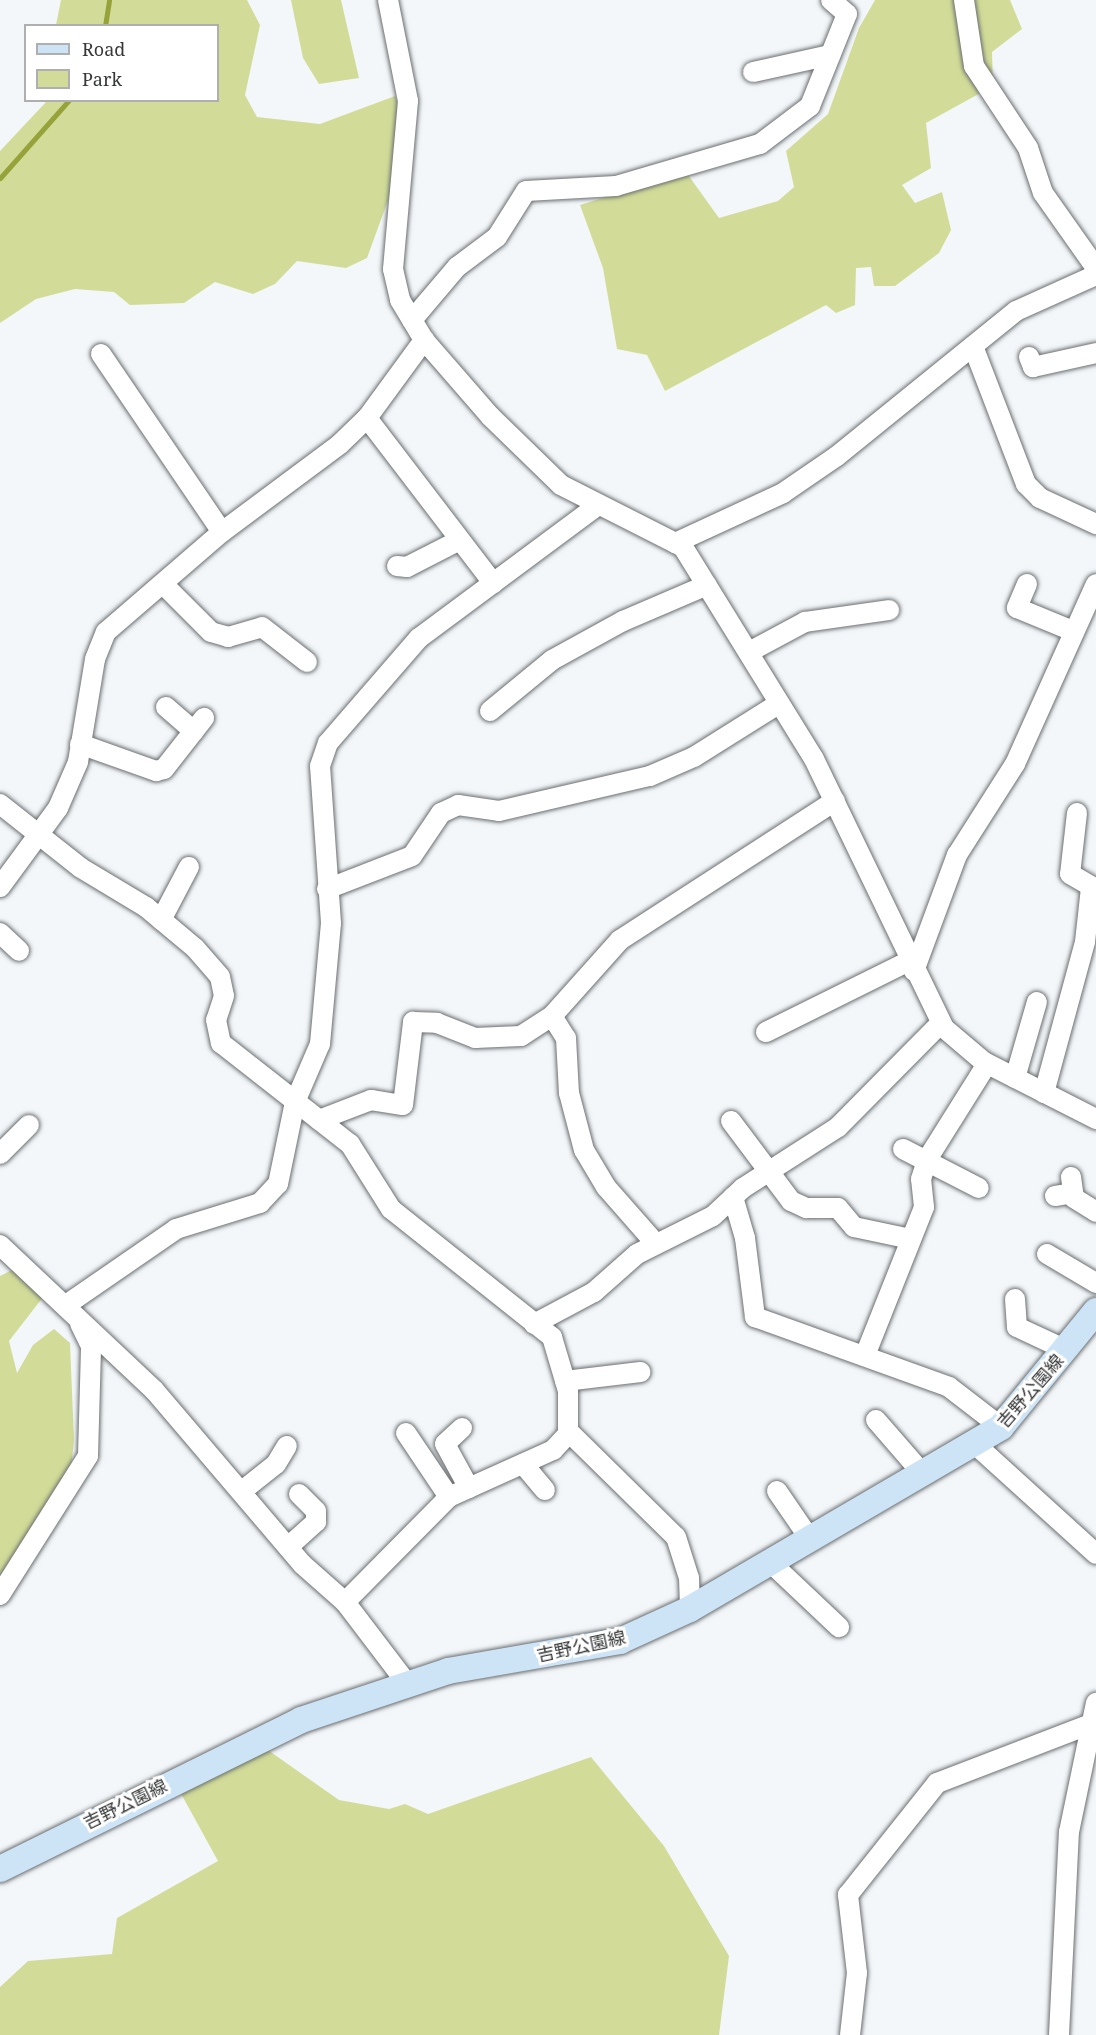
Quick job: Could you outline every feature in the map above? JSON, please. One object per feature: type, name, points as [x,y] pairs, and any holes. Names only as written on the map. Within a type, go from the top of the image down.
[{"type":"main road","name":"吉野公園線","points":[[0,1869],[212,1761],[301,1720],[406,1682],[620,1641],[690,1609],[922,1473],[976,1445],[1001,1427],[1096,1311]]},
{"type":"street","points":[[412,320],[457,267],[497,237],[526,190],[616,186],[760,144],[810,106],[850,7],[831,0]]},
{"type":"street","points":[[964,0],[974,66],[1028,148],[1043,193],[1096,268]]},
{"type":"street","points":[[392,4],[408,101],[393,269],[412,320],[424,340],[561,485],[597,506],[675,543],[707,585],[749,652],[835,801],[911,966],[941,1023],[987,1064],[1096,1119]]},
{"type":"street","points":[[753,72],[830,55]]},
{"type":"street","points":[[675,543],[783,493],[1016,312],[1096,275]]},
{"type":"street","points":[[2,880],[58,808],[80,744],[95,659],[106,632],[222,532],[367,418],[424,340]]},
{"type":"street","points":[[973,346],[1026,484],[1040,498],[1096,524]]},
{"type":"street","points":[[1029,357],[1033,367],[1096,353]]},
{"type":"street","points":[[101,354],[222,532]]},
{"type":"street","points":[[367,418],[493,584]]},
{"type":"street","points":[[71,1308],[176,1229],[260,1203],[278,1184],[295,1102],[320,1044],[331,923],[320,766],[328,743],[419,638],[597,506]]},
{"type":"street","points":[[397,566],[407,567],[460,540]]},
{"type":"street","points":[[163,584],[211,632],[228,637],[261,627],[307,662]]},
{"type":"street","points":[[1027,584],[1017,608],[1073,631]]},
{"type":"street","points":[[490,711],[552,660],[623,621],[707,585]]},
{"type":"street","points":[[766,1032],[911,966],[957,855],[1015,764],[1073,631],[1094,591]]},
{"type":"street","points":[[749,652],[805,622],[889,609]]},
{"type":"street","points":[[327,889],[412,856],[441,813],[458,805],[499,811],[650,776],[694,757],[778,704]]},
{"type":"street","points":[[80,744],[156,771],[164,769],[199,724],[166,707]]},
{"type":"street","points":[[319,1120],[371,1100],[402,1106],[413,1022],[499,1040],[521,1036],[552,1016],[620,940],[835,801]]},
{"type":"street","points":[[0,804],[41,831],[81,868],[161,920],[220,977],[224,996],[216,1020],[221,1043],[350,1144],[391,1209],[552,1337],[565,1381],[568,1431],[553,1450],[449,1497],[345,1602]]},
{"type":"street","points":[[1044,1093],[1086,942],[1093,889],[1070,874],[1077,813]]},
{"type":"street","points":[[161,920],[189,867]]},
{"type":"street","points":[[0,933],[19,951]]},
{"type":"street","points":[[1015,1078],[1037,1002]]},
{"type":"street","points":[[552,1016],[566,1038],[569,1093],[584,1150],[606,1187],[656,1244]]},
{"type":"street","points":[[534,1324],[594,1292],[656,1244],[713,1215],[768,1171],[838,1127],[941,1023]]},
{"type":"street","points":[[866,1353],[924,1207],[921,1179],[928,1158],[987,1064]]},
{"type":"street","points":[[731,1121],[791,1201],[806,1208],[838,1208],[854,1227],[911,1239]]},
{"type":"street","points":[[0,1154],[29,1125]]},
{"type":"street","points":[[903,1149],[928,1158],[979,1188]]},
{"type":"street","points":[[1066,1189],[1096,1212]]},
{"type":"street","points":[[733,1197],[745,1238],[755,1317],[866,1353],[949,1387],[1001,1427]]},
{"type":"street","points":[[0,1245],[71,1308],[154,1390],[288,1547],[345,1602],[406,1682]]},
{"type":"street","points":[[1047,1254],[1096,1283]]},
{"type":"street","points":[[1015,1299],[1017,1327],[1066,1350]]},
{"type":"street","points":[[0,1595],[88,1456],[91,1346],[71,1308]]},
{"type":"street","points":[[565,1381],[640,1372]]},
{"type":"street","points":[[876,1420],[922,1473]]},
{"type":"street","points":[[462,1428],[445,1444],[469,1488]]},
{"type":"street","points":[[568,1431],[676,1537],[689,1578],[690,1609]]},
{"type":"street","points":[[406,1433],[449,1497]]},
{"type":"street","points":[[976,1445],[1096,1554]]},
{"type":"street","points":[[242,1491],[276,1464],[287,1446]]},
{"type":"street","points":[[523,1464],[544,1490]]},
{"type":"street","points":[[777,1491],[810,1539]]},
{"type":"street","points":[[288,1547],[316,1522],[316,1511],[299,1494]]},
{"type":"street","points":[[770,1562],[839,1627]]},
{"type":"street","points":[[1059,2035],[1069,1832],[1096,1704]]},
{"type":"street","points":[[850,2035],[857,1972],[848,1895],[937,1783],[1091,1724]]},
{"type":"green space","points":[[61,0],[247,0],[260,25],[245,95],[257,117],[320,124],[395,96],[403,122],[398,173],[367,258],[346,268],[297,261],[275,284],[253,294],[215,282],[184,303],[130,305],[114,292],[75,289],[36,299],[0,323],[0,151],[46,102],[219,102],[219,24],[56,24]]},
{"type":"green space","points":[[291,0],[341,0],[359,78],[319,84],[303,58]]},
{"type":"green space","points":[[875,0],[1010,0],[1022,29],[992,52],[993,86],[926,123],[931,168],[902,185],[915,203],[942,192],[951,230],[939,253],[895,286],[874,286],[871,267],[856,268],[855,305],[836,313],[826,305],[665,391],[647,355],[617,349],[603,268],[580,205],[686,172],[719,218],[778,201],[794,187],[786,151],[828,114],[859,28]]},
{"type":"green space","points":[[18,1267],[47,1292],[9,1341],[17,1373],[33,1345],[54,1329],[70,1343],[74,1440],[71,1469],[0,1584],[0,1276]]},
{"type":"green space","points":[[265,1748],[339,1800],[389,1809],[405,1804],[428,1814],[591,1757],[664,1846],[729,1956],[719,2035],[0,2035],[0,1987],[28,1961],[112,1954],[117,1918],[218,1861],[179,1790]]},
{"type":"waterway","points":[[105,24],[109,0]]},
{"type":"waterway","points":[[0,178],[67,102]]}]
